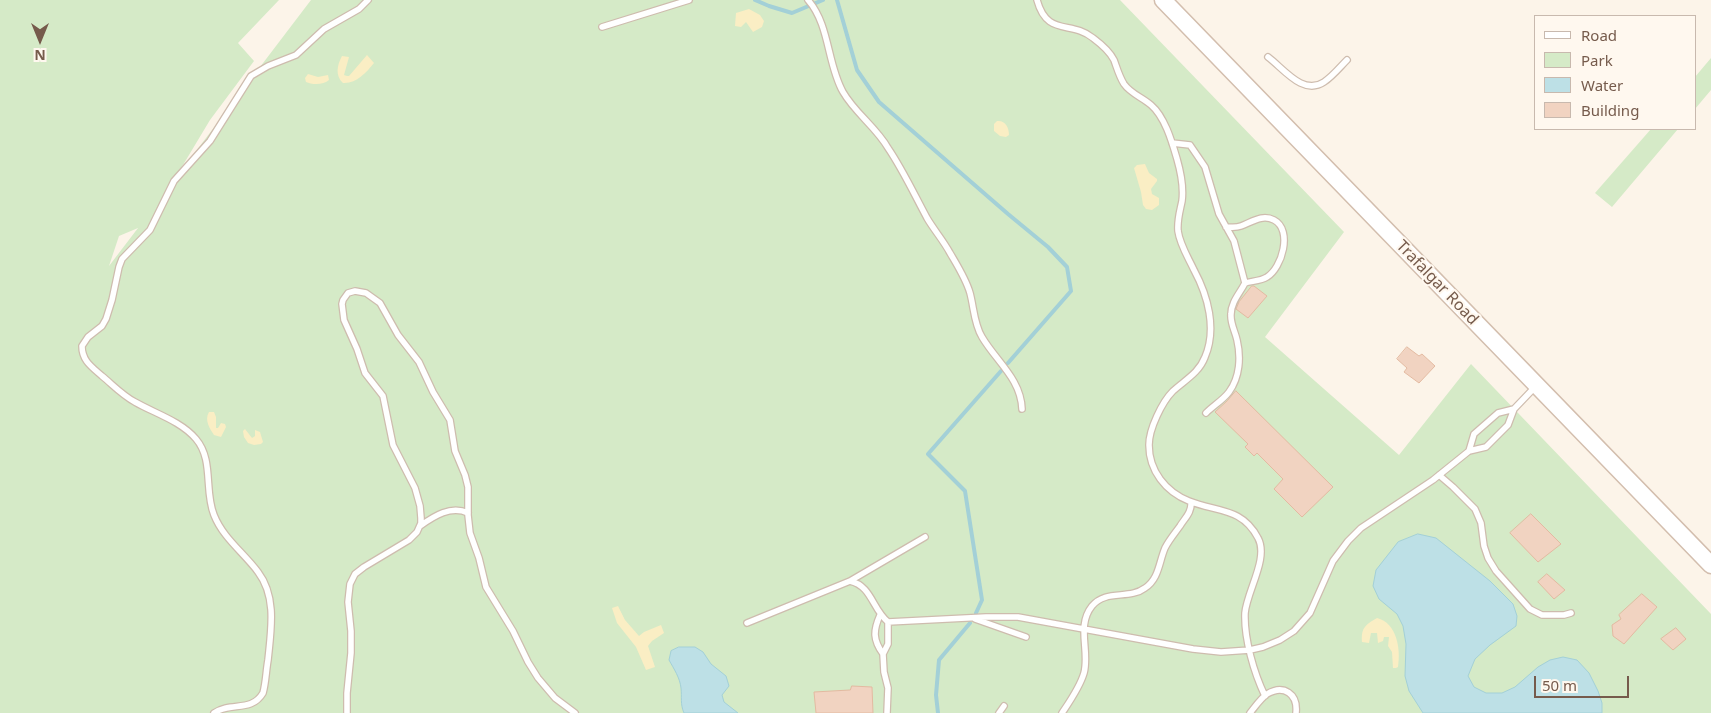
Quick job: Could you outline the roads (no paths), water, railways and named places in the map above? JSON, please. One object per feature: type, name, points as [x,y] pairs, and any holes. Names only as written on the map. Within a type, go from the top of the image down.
[{"type":"main road","name":"Trafalgar Road","points":[[1164,0],[1711,565]]},
{"type":"lane","points":[[214,713],[224,708],[250,706],[263,693],[272,615],[271,601],[265,582],[219,526],[211,505],[204,452],[197,440],[186,430],[134,402],[119,391],[86,362],[82,346],[88,337],[102,326],[106,319],[110,310],[122,259],[150,230],[174,181],[210,141],[251,76],[268,66],[296,55],[324,29],[358,9],[368,0]]},
{"type":"lane","points":[[602,27],[689,0]]},
{"type":"lane","points":[[808,0],[814,7],[842,90],[852,105],[888,146],[929,222],[950,252],[969,290],[982,336],[1017,386],[1022,400],[1022,409]]},
{"type":"lane","points":[[1037,0],[1042,15],[1050,23],[1086,33],[1110,54],[1124,84],[1134,94],[1155,109],[1172,143],[1182,176],[1182,199],[1178,217],[1180,238],[1184,251],[1204,293],[1209,309],[1210,334],[1208,352],[1199,368],[1172,393],[1163,405],[1152,428],[1149,449],[1154,469],[1162,484],[1191,502],[1218,509],[1240,518],[1259,540],[1261,546],[1260,558],[1245,610],[1250,650],[1257,678],[1265,696]]},
{"type":"lane","points":[[1268,57],[1292,78],[1304,85],[1316,86],[1332,76],[1347,60]]},
{"type":"lane","points":[[1172,143],[1190,145],[1198,154],[1205,167],[1219,214],[1234,241],[1245,282],[1234,301],[1231,313],[1232,325],[1237,337],[1239,350],[1240,364],[1236,378],[1229,392],[1206,413]]},
{"type":"lane","points":[[1226,227],[1241,226],[1256,219],[1266,218],[1274,220],[1280,225],[1284,247],[1274,270],[1267,277],[1245,282]]},
{"type":"lane","points":[[419,527],[421,512],[419,501],[413,484],[396,452],[384,401],[380,392],[365,373],[357,348],[344,320],[342,304],[345,296],[352,291],[361,290],[380,303],[398,335],[419,362],[433,392],[450,420],[454,451],[465,475],[468,487],[468,513],[472,539],[486,587],[513,631],[538,678],[554,698],[575,713]]},
{"type":"lane","points":[[850,581],[859,583],[870,595],[880,615],[888,622],[1018,617],[1193,649],[1221,652],[1263,647],[1280,640],[1294,630],[1310,613],[1333,561],[1348,541],[1361,528],[1439,476],[1469,451],[1486,447],[1508,425],[1514,409],[1536,386]]},
{"type":"lane","points":[[1469,451],[1474,434],[1498,413],[1514,409]]},
{"type":"lane","points":[[1439,476],[1475,509],[1481,523],[1484,546],[1488,558],[1496,571],[1530,609],[1542,615],[1564,615],[1571,613]]},
{"type":"lane","points":[[1062,713],[1074,696],[1085,672],[1084,623],[1090,610],[1100,599],[1114,594],[1139,592],[1150,584],[1158,570],[1166,546],[1190,512],[1191,502]]},
{"type":"lane","points":[[347,713],[351,653],[348,602],[352,579],[360,570],[409,540],[419,527],[447,511],[456,509],[468,513]]},
{"type":"lane","points":[[747,622],[850,581],[925,537]]},
{"type":"lane","points":[[880,615],[875,627],[876,645],[883,654]]},
{"type":"lane","points":[[973,618],[1026,638]]},
{"type":"lane","points":[[887,713],[888,688],[884,672],[883,654],[888,644],[888,622]]},
{"type":"lane","points":[[1250,713],[1265,696],[1280,691],[1289,692],[1295,700],[1296,713]]},
{"type":"lane","points":[[1000,713],[1004,706]]},
{"type":"water","points":[[1418,534],[1436,538],[1490,581],[1513,604],[1517,616],[1516,626],[1490,645],[1475,659],[1468,676],[1474,687],[1486,693],[1502,693],[1515,687],[1538,667],[1550,660],[1563,657],[1577,660],[1589,673],[1602,703],[1602,713],[1423,713],[1409,691],[1405,676],[1406,644],[1403,626],[1397,614],[1379,599],[1373,586],[1376,570],[1398,542]]},
{"type":"water","points":[[679,647],[695,647],[703,652],[711,664],[726,676],[729,686],[722,695],[724,702],[738,713],[684,713],[681,688],[669,660],[671,651]]},
{"type":"waterway","points":[[755,0],[792,13],[823,0]]},
{"type":"waterway","points":[[837,0],[857,70],[879,102],[1048,247],[1067,267],[1071,291],[1008,363]]},
{"type":"waterway","points":[[976,613],[982,600],[965,491],[928,454],[1001,371]]},
{"type":"waterway","points":[[938,713],[936,695],[939,660],[970,623]]}]
